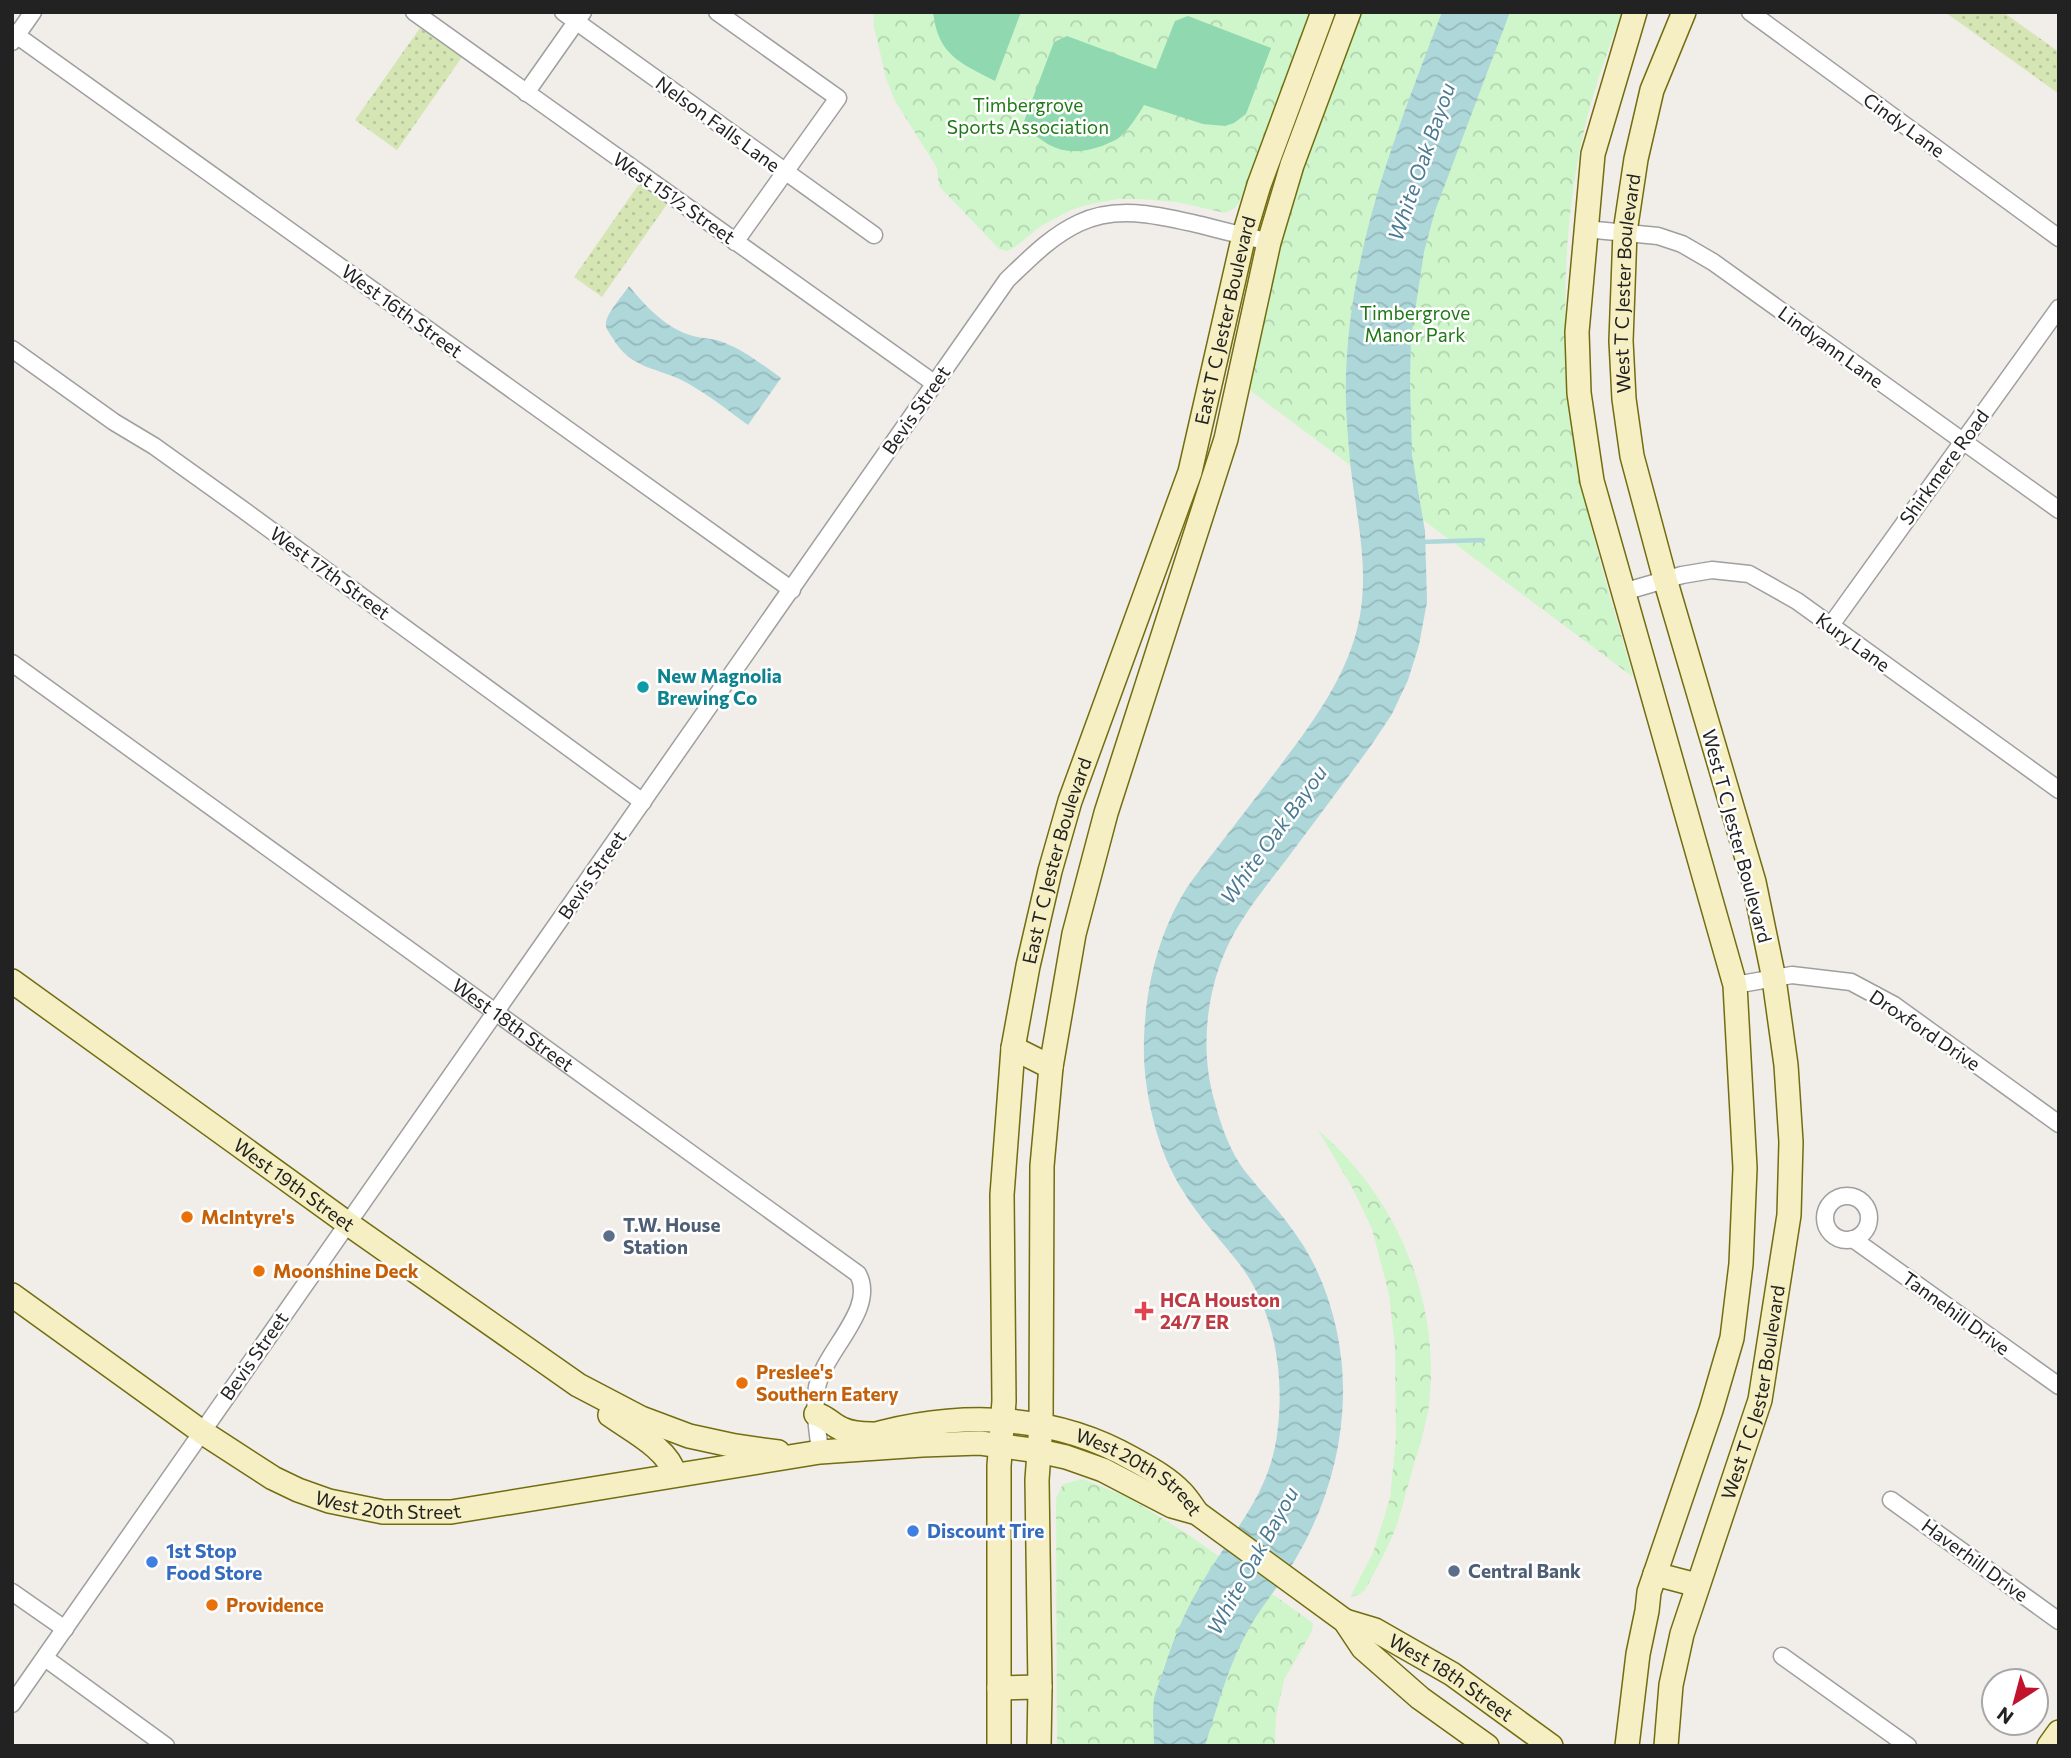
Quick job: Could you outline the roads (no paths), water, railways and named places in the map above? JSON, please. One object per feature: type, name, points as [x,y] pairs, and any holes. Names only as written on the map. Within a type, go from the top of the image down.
[{"type":"main road","name":"East T C Jester Boulevard","points":[[999,1746],[999,1490],[1004,1401],[1002,1195],[1013,1048],[1036,927],[1070,801],[1190,472],[1244,235],[1259,185],[1323,12]]},
{"type":"main road","name":"East T C Jester Boulevard","points":[[1039,1746],[1037,1480],[1041,1424],[1042,1166],[1051,1067],[1074,934],[1107,813],[1226,439],[1269,242],[1292,165],[1349,12]]},
{"type":"main road","name":"West T C Jester Boulevard","points":[[1627,1746],[1638,1654],[1649,1592],[1711,1410],[1732,1338],[1741,1264],[1745,1168],[1735,985],[1592,481],[1579,393],[1577,332],[1593,154],[1635,12]]},
{"type":"main road","name":"West T C Jester Boulevard","points":[[1666,1746],[1671,1685],[1682,1634],[1760,1400],[1788,1214],[1791,1142],[1786,1065],[1774,979],[1754,882],[1665,579],[1632,456],[1624,399],[1621,341],[1625,232],[1636,159],[1652,90],[1684,12]]},
{"type":"main road","points":[[1171,527],[1196,536]]},
{"type":"main road","points":[[1070,801],[1107,813]]},
{"type":"main road","name":"West 19th Street","points":[[12,981],[347,1223],[578,1385],[640,1418],[690,1436],[795,1456]]},
{"type":"main road","points":[[1013,1048],[1051,1067]]},
{"type":"main road","points":[[1741,1264],[1779,1274]]},
{"type":"main road","name":"West 20th Street","points":[[12,1295],[255,1468],[298,1490],[329,1501],[383,1512],[451,1513],[820,1452],[980,1443],[1066,1457],[1103,1470],[1172,1506],[1200,1516]]},
{"type":"main road","name":"West 19th Street","points":[[578,1385],[598,1406],[664,1454],[673,1465],[675,1475]]},
{"type":"main road","points":[[816,1414],[825,1417],[839,1429],[875,1433]]},
{"type":"main road","name":"West 20th Street","points":[[820,1452],[875,1433],[937,1422],[980,1418],[1041,1424],[1108,1445],[1154,1471],[1182,1492],[1200,1516]]},
{"type":"main road","name":"West 18th Street","points":[[1200,1516],[1345,1621],[1363,1648],[1420,1698],[1487,1746]]},
{"type":"main road","points":[[1655,1574],[1697,1585]]},
{"type":"main road","name":"West 18th Street","points":[[1345,1621],[1375,1630],[1452,1674],[1551,1746]]},
{"type":"main road","points":[[999,1688],[1040,1687]]},
{"type":"main road","points":[[2049,1746],[2059,1732]]},
{"type":"street","points":[[14,36],[33,12]]},
{"type":"street","name":"West 15½ Street","points":[[414,12],[934,383]]},
{"type":"street","name":"Nelson Falls Lane","points":[[563,12],[580,17],[785,172],[874,235]]},
{"type":"street","points":[[717,12],[838,98],[735,242]]},
{"type":"street","name":"Cindy Lane","points":[[1749,12],[2059,238]]},
{"type":"street","points":[[526,93],[580,17]]},
{"type":"street","name":"West 16th Street","points":[[14,36],[792,590]]},
{"type":"street","name":"Bevis Street","points":[[12,1704],[1007,280],[1040,249],[1079,223],[1105,215],[1157,215],[1269,242]]},
{"type":"street","name":"Lindyann Lane","points":[[1585,229],[1658,236],[1682,244],[1713,261],[2059,510]]},
{"type":"street","name":"Shirkmere Road","points":[[1830,625],[2059,308]]},
{"type":"street","name":"West 17th Street","points":[[12,349],[242,509],[643,802]]},
{"type":"street","name":"Kury Lane","points":[[1623,592],[1665,579],[1712,570],[1749,574],[1797,601],[2059,790]]},
{"type":"street","name":"West 18th Street","points":[[12,663],[858,1274],[863,1288],[860,1310],[828,1358],[818,1385],[816,1414],[820,1452]]},
{"type":"street","name":"Droxford Drive","points":[[1735,985],[1792,975],[1851,982],[1894,1005],[2059,1124]]},
{"type":"street","name":"Tannehill Drive","points":[[1853,1239],[2059,1386]]},
{"type":"street","name":"Haverhill Drive","points":[[1891,1500],[2059,1620]]},
{"type":"street","points":[[12,1592],[65,1629]]},
{"type":"street","points":[[1782,1656],[1909,1746]]},
{"type":"street","points":[[45,1658],[166,1746]]},
{"type":"water","name":"White Oak Bayou","points":[[1442,12],[1510,12],[1435,211],[1424,252],[1411,338],[1412,455],[1425,531],[1427,602],[1419,645],[1408,680],[1392,714],[1254,902],[1230,940],[1214,985],[1207,1032],[1210,1080],[1230,1147],[1244,1170],[1303,1245],[1328,1298],[1338,1336],[1343,1376],[1339,1438],[1330,1480],[1315,1521],[1295,1560],[1243,1639],[1205,1746],[1154,1746],[1154,1699],[1179,1628],[1200,1586],[1249,1511],[1268,1472],[1278,1427],[1279,1385],[1274,1343],[1262,1302],[1241,1266],[1189,1201],[1173,1174],[1158,1137],[1148,1097],[1144,1057],[1145,1018],[1151,978],[1169,921],[1188,886],[1313,721],[1333,689],[1355,637],[1363,589],[1363,566],[1346,412],[1349,327],[1366,235],[1379,190]]},
{"type":"water","points":[[629,286],[650,309],[674,328],[683,333],[732,346],[781,378],[748,425],[697,389],[678,378],[637,362],[620,348],[606,323],[612,309]]},
{"type":"waterway","points":[[1421,542],[1483,540]]},
{"type":"place","name":"New Magnolia Brewing Co","points":[[643,687]]},
{"type":"place","name":"McIntyre's","points":[[187,1217]]},
{"type":"place","name":"T.W. House Station","points":[[609,1236]]},
{"type":"place","name":"Moonshine Deck","points":[[259,1271]]},
{"type":"place","name":"HCA Houston 24/7 ER","points":[[1144,1311]]},
{"type":"place","name":"Preslee's Southern Eatery","points":[[742,1383]]},
{"type":"place","name":"Discount Tire","points":[[913,1531]]},
{"type":"place","name":"1st Stop Food Store","points":[[152,1562]]},
{"type":"place","name":"Central Bank","points":[[1454,1571]]},
{"type":"place","name":"Providence","points":[[212,1605]]},
{"type":"park label","name":"Timbergrove Sports Association","points":[[1028,116]]},
{"type":"park label","name":"Timbergrove Manor Park","points":[[1415,324]]}]
